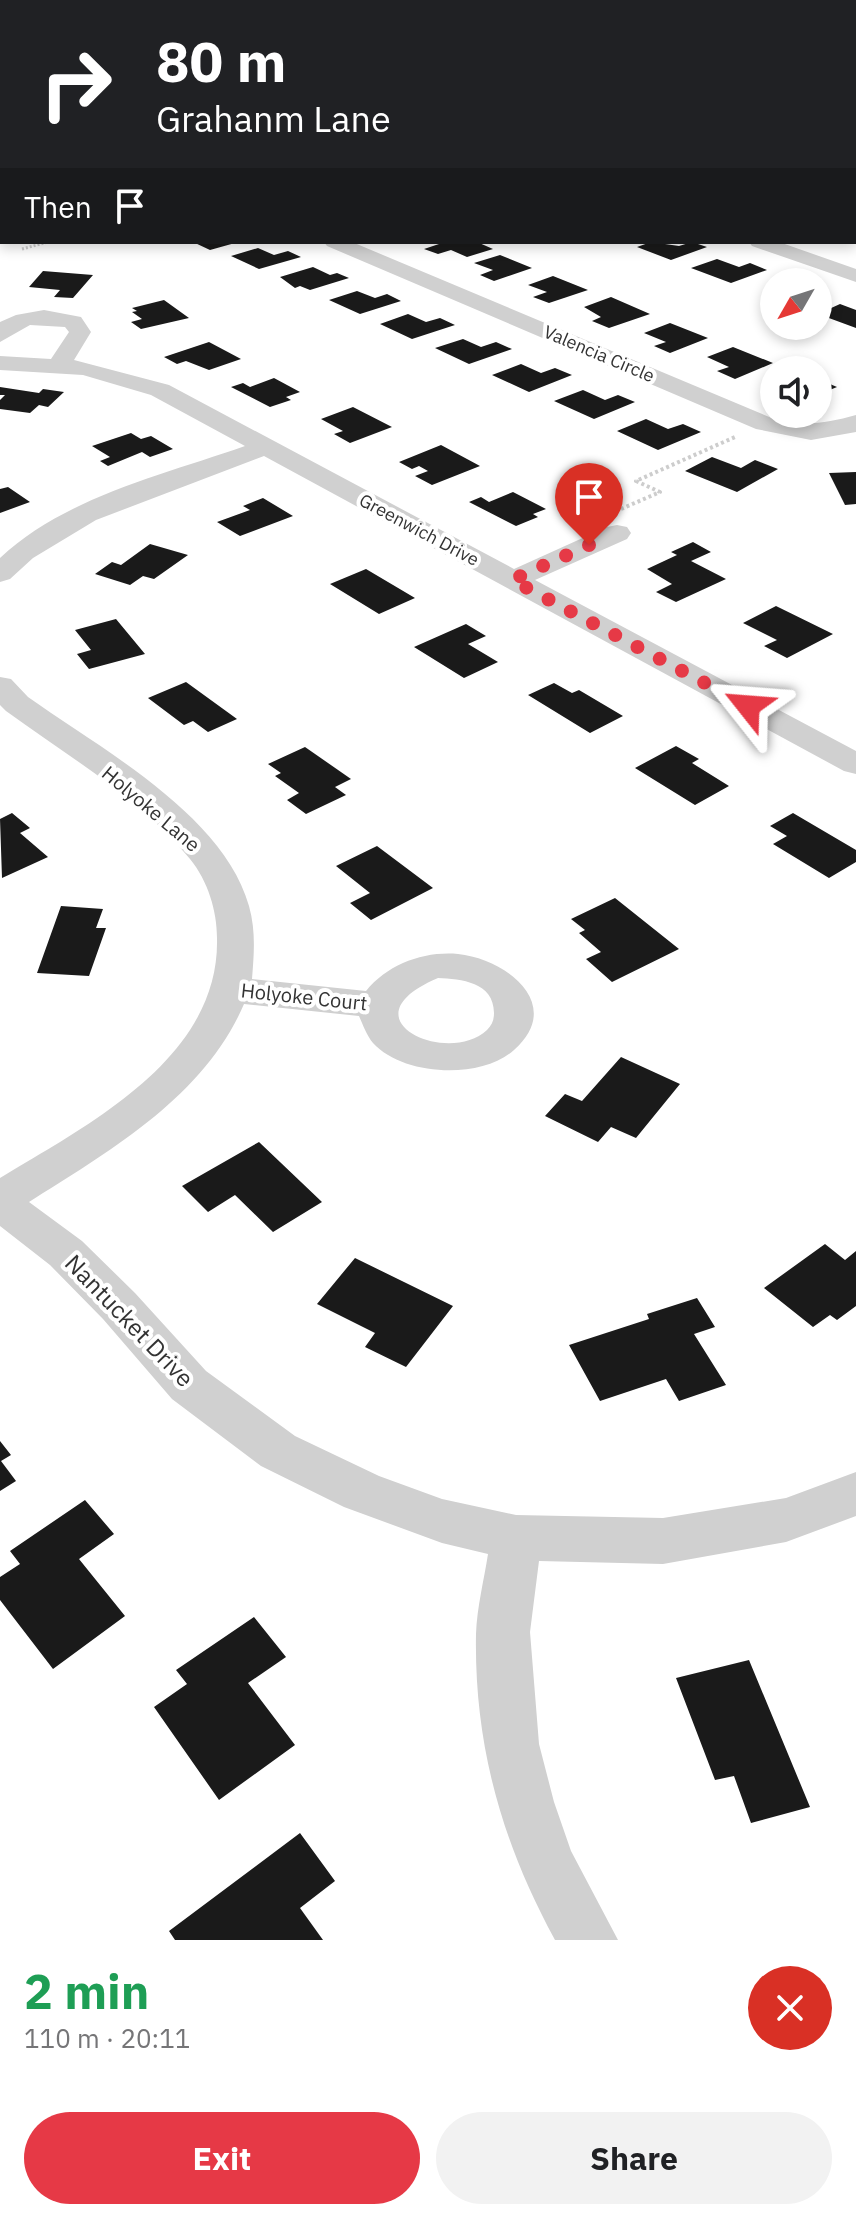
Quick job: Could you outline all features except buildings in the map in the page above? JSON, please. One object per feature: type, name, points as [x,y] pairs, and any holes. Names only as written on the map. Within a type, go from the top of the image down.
[{"type":"street","name":"Valencia Circle","points":[[349,244],[765,424],[811,433],[856,423]]},
{"type":"street","points":[[765,244],[856,276]]},
{"type":"street","points":[[0,335],[10,325],[32,318],[54,317],[73,322],[80,332],[58,366]]},
{"type":"street","name":"Greenwich Drive","points":[[0,363],[85,368],[139,382],[856,764]]},
{"type":"street","points":[[0,573],[22,552],[64,526],[266,447]]},
{"type":"street","points":[[512,580],[618,521]]},
{"type":"street","name":"Holyoke Lane","points":[[0,686],[17,704],[147,800],[185,832],[220,876],[233,911],[237,944],[231,990],[219,1016],[190,1057],[159,1090],[102,1133],[0,1201]]},
{"type":"street","name":"Holyoke Court","points":[[231,990],[378,1005]]},
{"type":"street","name":"Nantucket Drive","points":[[0,1201],[66,1253],[119,1306],[189,1385],[278,1451],[362,1492],[442,1521],[516,1538],[663,1541],[786,1520],[856,1494]]},
{"type":"street","points":[[516,1538],[503,1632],[511,1744],[525,1802],[547,1866],[588,1940]]},
{"type":"path","points":[[618,521],[660,492],[636,481],[747,432]]},
{"type":"route","points":[[589,545],[512,580],[748,706]]}]
